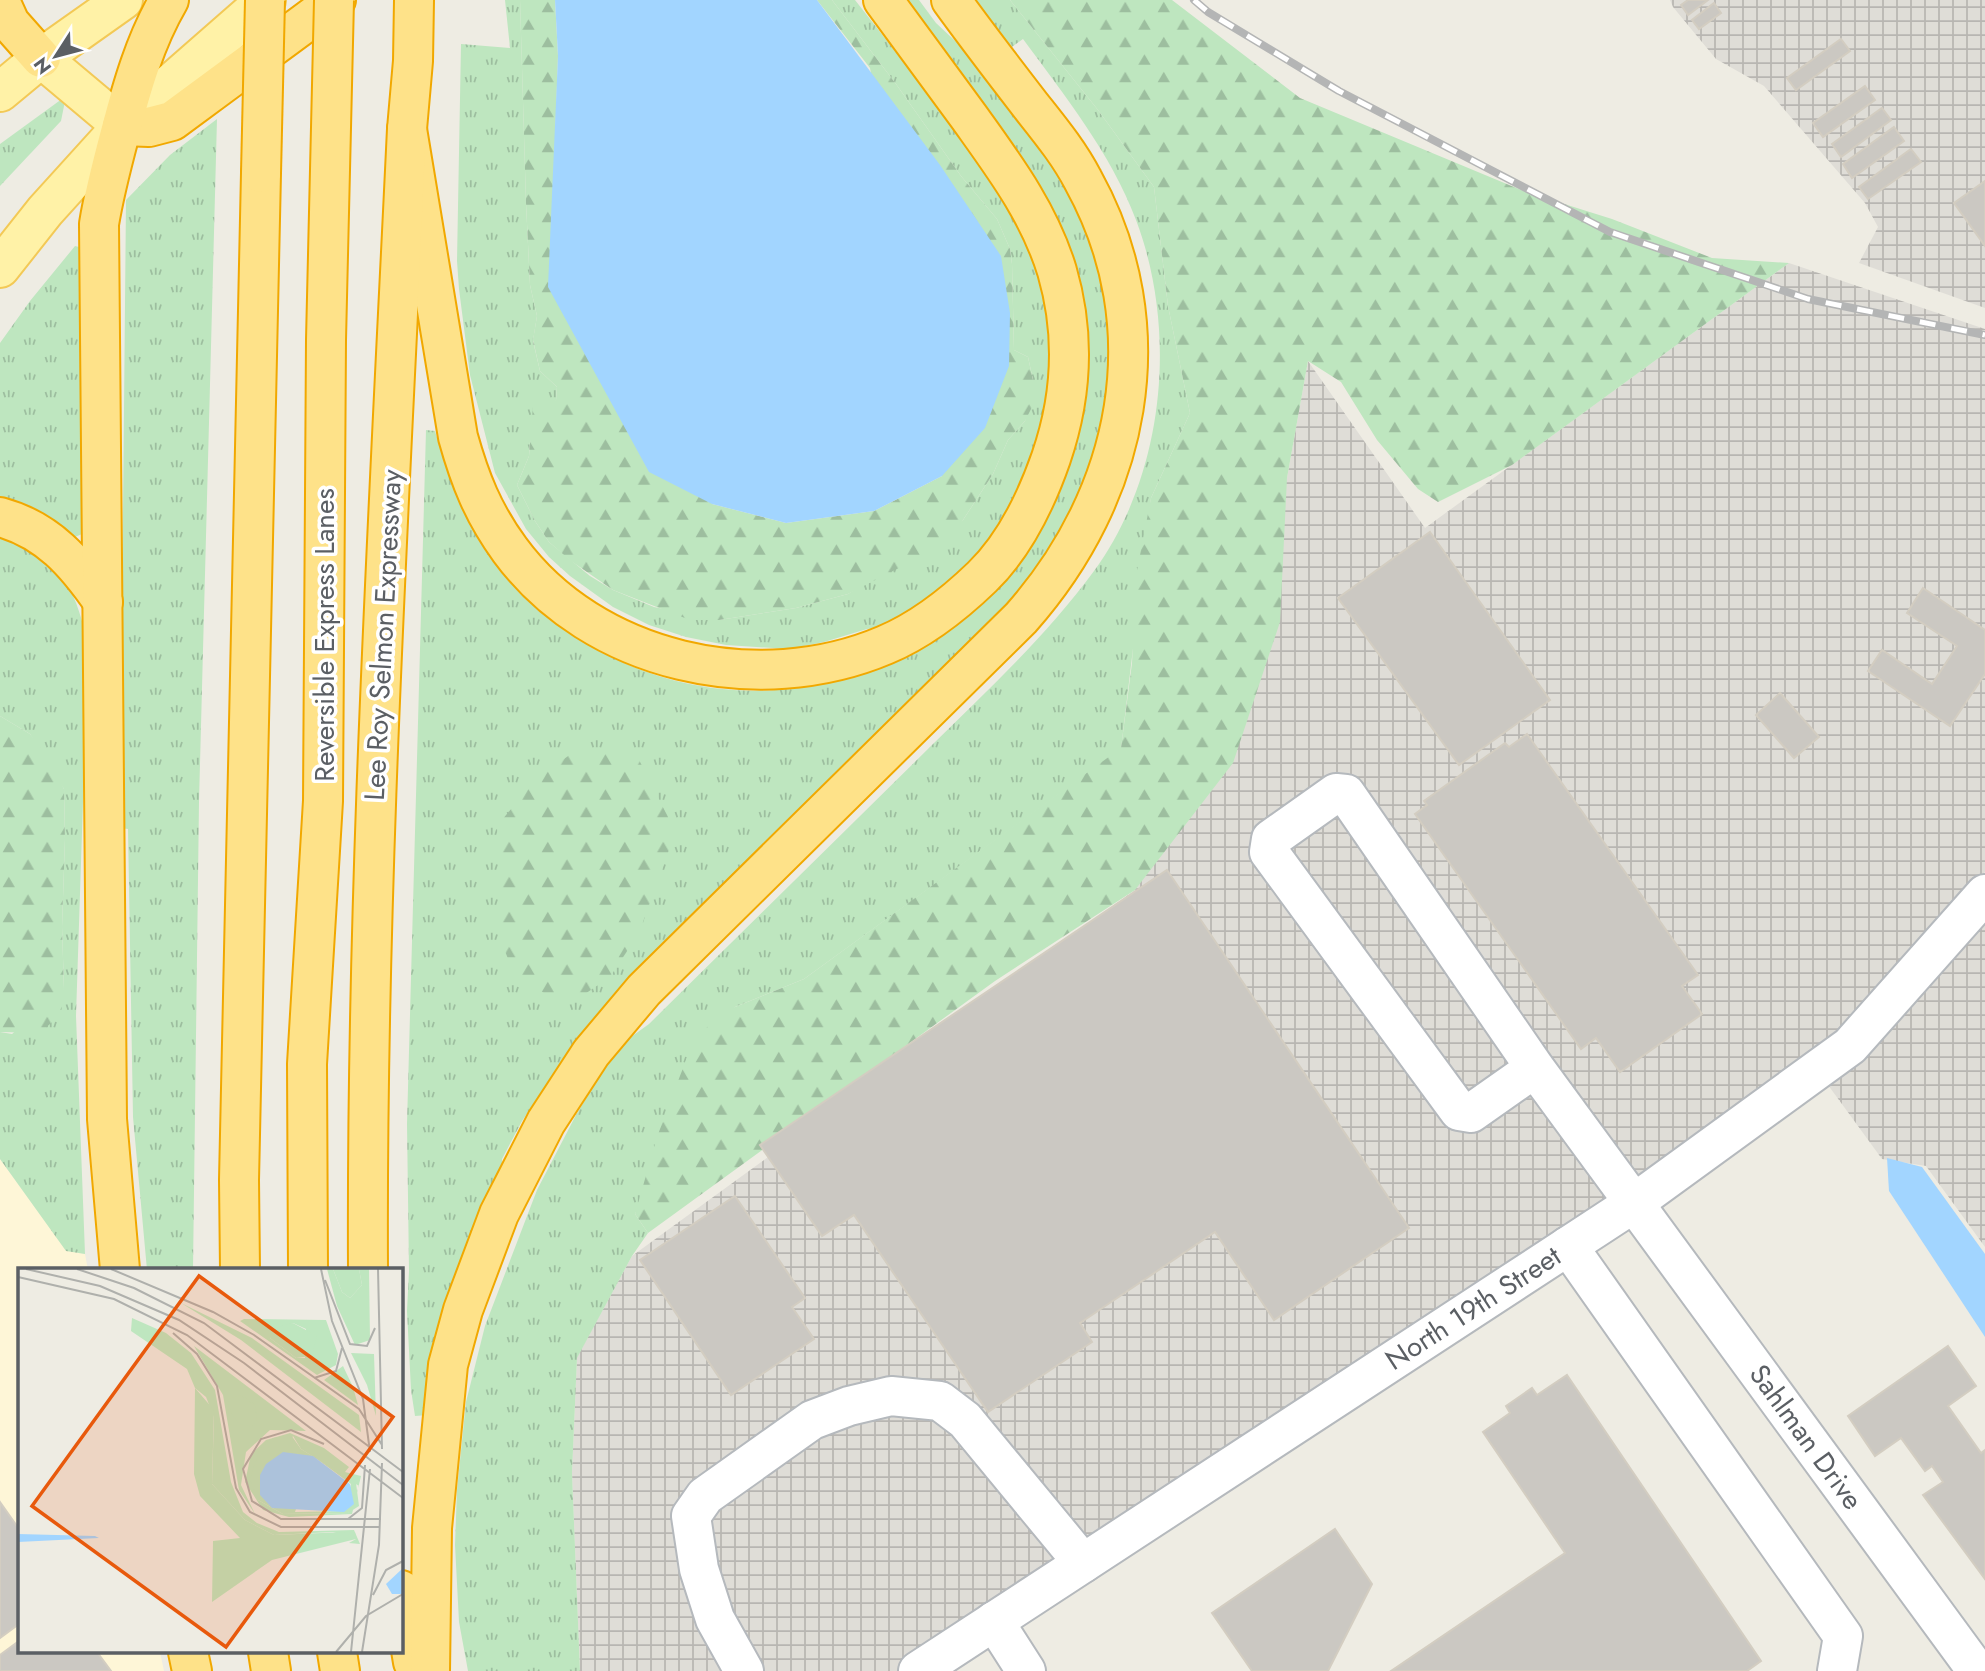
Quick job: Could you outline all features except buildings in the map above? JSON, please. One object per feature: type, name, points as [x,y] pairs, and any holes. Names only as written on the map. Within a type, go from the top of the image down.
[{"type":"highway","points":[[120,1268],[107,1119],[99,224],[136,74],[157,20],[169,0]]},
{"type":"highway","points":[[240,1268],[239,1166],[265,0]]},
{"type":"highway","points":[[122,126],[149,127],[172,121],[335,0]]},
{"type":"highway","name":"Reversible Express Lanes","points":[[308,1268],[307,1064],[323,801],[326,340],[335,0]]},
{"type":"highway","name":"Lee Roy Selmon Expressway","points":[[368,1268],[376,768],[414,0]]},
{"type":"highway","points":[[407,129],[458,437],[470,481],[490,520],[512,552],[539,582],[568,607],[627,643],[697,664],[765,670],[826,663],[885,645],[936,615],[984,575],[1018,531],[1044,479],[1060,430],[1068,393],[1069,336],[1065,306],[1048,244],[1034,214],[1009,172],[883,0]]},
{"type":"highway","points":[[430,1671],[432,1528],[448,1366],[478,1264],[499,1214],[546,1122],[591,1053],[644,990],[1021,618],[1044,592],[1093,513],[1112,459],[1123,416],[1128,362],[1124,299],[1109,237],[1083,179],[1066,151],[951,0]]},
{"type":"highway","points":[[0,1],[10,23],[41,58]]},
{"type":"highway","points":[[0,517],[27,526],[56,545],[80,569],[103,602]]},
{"type":"highway","points":[[402,1596],[414,1671]]},
{"type":"main road","points":[[0,92],[41,58],[123,0]]},
{"type":"main road","points":[[0,268],[45,211],[122,126],[265,0]]},
{"type":"main road","points":[[41,58],[122,126]]},
{"type":"street","name":"Sahlman Drive","points":[[1535,1068],[1471,1113],[1459,1111],[1269,852],[1271,839],[1336,793],[1346,794],[1535,1068],[1977,1671]]},
{"type":"street","name":"North 19th Street","points":[[918,1671],[1634,1203],[1850,1045],[1985,894]]},
{"type":"street","points":[[1567,1246],[1843,1636],[1838,1671]]},
{"type":"street","points":[[744,1671],[715,1619],[699,1569],[691,1516],[705,1496],[812,1420],[849,1406],[891,1396],[940,1401],[965,1420],[1083,1563]]},
{"type":"street","points":[[994,1621],[1026,1671]]},
{"type":"shaded area","points":[[1670,0],[1985,0],[1985,308],[1859,263],[1878,227],[1865,203],[1764,86],[1716,59]]},
{"type":"shaded area","points":[[1789,263],[1985,329],[1985,872],[1963,894],[1845,1038],[907,1671],[580,1671],[572,1473],[577,1357],[632,1256],[1135,890],[1287,478],[1308,361],[1425,528]]},
{"type":"shaded area","points":[[1985,906],[1985,1247],[1926,1166],[1882,1159],[1820,1074]]},
{"type":"shaded area","points":[[0,1159],[66,1250],[85,1254],[88,1268],[18,1268],[18,1654],[160,1654],[164,1671],[0,1671]]},
{"type":"green space","points":[[505,0],[520,0],[530,285],[537,316],[533,341],[540,371],[557,387],[556,400],[530,442],[529,456],[517,485],[549,542],[590,576],[613,590],[654,607],[719,620],[796,608],[848,594],[963,520],[993,474],[1008,440],[1025,421],[1033,380],[1028,357],[1014,350],[1012,264],[1010,249],[997,219],[961,176],[832,0],[855,0],[991,173],[1006,195],[1047,292],[1055,350],[1040,450],[990,543],[928,601],[883,627],[824,642],[789,649],[726,645],[686,637],[649,625],[613,607],[570,576],[549,557],[526,529],[495,473],[470,375],[457,261],[461,44],[510,48]]},
{"type":"green space","points":[[520,0],[555,0],[558,56],[554,171],[712,504],[786,523],[874,511],[942,476],[870,68],[817,0],[832,0],[961,176],[997,219],[1010,249],[1012,264],[1014,350],[1028,357],[1033,380],[1040,391],[1025,421],[1008,440],[993,474],[963,520],[938,548],[848,594],[796,608],[719,620],[690,620],[613,590],[549,542],[517,485],[529,456],[533,406],[556,400],[557,387],[540,371],[533,340],[537,316],[530,285]]},
{"type":"green space","points":[[905,0],[919,0],[936,23],[997,80],[1043,143],[1091,231],[1113,339],[1100,458],[1042,572],[668,939],[628,980],[572,1046],[522,1121],[502,1159],[502,1178],[428,1415],[415,1416],[407,1311],[407,1124],[426,430],[435,431],[467,516],[482,543],[508,577],[538,608],[572,634],[609,656],[649,673],[690,684],[733,690],[776,690],[849,678],[877,669],[900,654],[1057,495],[1081,417],[1087,380],[1088,343],[1076,270],[1044,195]]},
{"type":"green space","points":[[972,0],[1010,0],[1098,110],[1154,187],[1168,306],[1190,413],[1151,498],[1121,749],[804,979],[735,1007],[635,1214],[648,1233],[632,1256],[577,1358],[572,1473],[580,1671],[468,1671],[459,1622],[455,1545],[457,1490],[466,1402],[485,1326],[537,1190],[576,1115],[617,1047],[649,1024],[975,703],[1076,595],[1118,533],[1136,491],[1150,447],[1160,354],[1157,308],[1149,263],[1136,220],[1114,171],[1100,148],[1023,39],[1009,49]]},
{"type":"green space","points":[[1010,0],[1172,0],[1300,98],[1526,192],[1612,219],[1712,258],[1789,263],[1512,465],[1438,502],[1418,489],[1377,440],[1341,382],[1308,361],[1287,478],[1280,622],[1233,763],[1135,890],[995,981],[648,1233],[635,1214],[657,1137],[695,1036],[735,1007],[804,979],[1121,748],[1132,663],[1136,576],[1151,498],[1190,413],[1168,306],[1154,187],[1098,110]]},
{"type":"green space","points":[[66,96],[61,121],[0,186],[0,144]]},
{"type":"green space","points":[[217,119],[199,802],[193,1268],[147,1268],[133,1117],[128,829],[120,828],[126,200],[170,155]]},
{"type":"green space","points":[[75,246],[79,247],[81,253],[82,534],[75,537],[41,512],[0,496],[0,343]]},
{"type":"green space","points":[[0,534],[30,550],[53,567],[70,589],[82,621],[87,747],[76,1016],[85,1254],[66,1251],[0,1159],[0,1032],[12,1034],[64,989],[62,927],[65,839],[64,789],[30,734],[0,716]]},
{"type":"green space","points":[[0,716],[30,734],[51,760],[64,789],[64,989],[61,1014],[40,1033],[0,1032]]},
{"type":"green space","points":[[634,750],[668,817],[669,850],[639,933],[610,977],[576,1000],[547,995],[514,974],[503,946],[497,826],[535,780],[575,751]]},
{"type":"water","points":[[555,0],[817,0],[940,165],[1001,256],[1010,313],[1009,366],[985,428],[942,476],[874,511],[786,523],[712,504],[649,472],[548,287],[558,56]]},
{"type":"water","points":[[1887,1158],[1922,1167],[1985,1254],[1985,1337],[1889,1191]]},
{"type":"railway","points":[[1194,0],[1208,12],[1339,91],[1610,232],[1808,299],[1985,335]]}]
